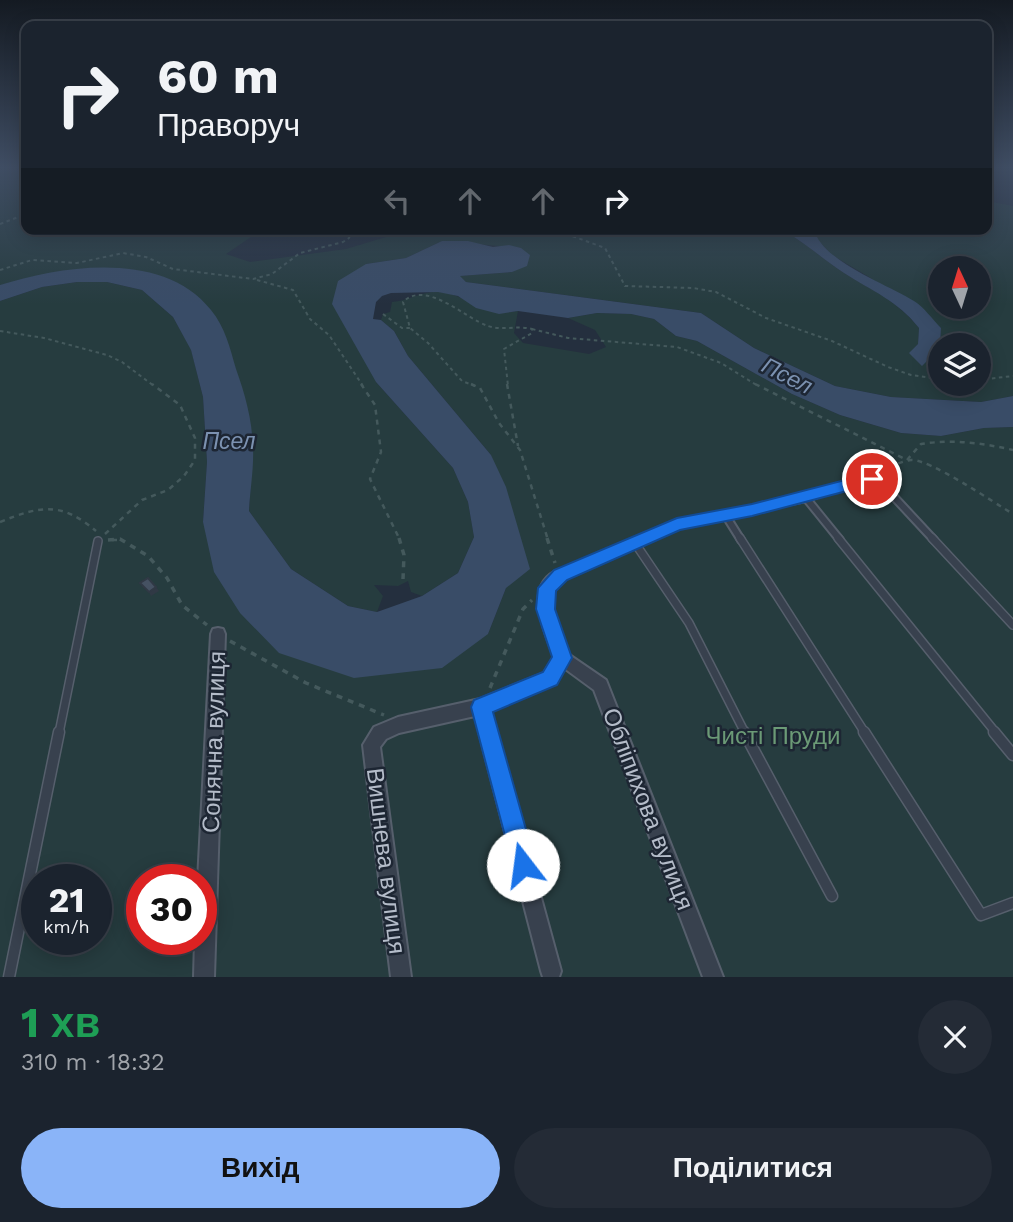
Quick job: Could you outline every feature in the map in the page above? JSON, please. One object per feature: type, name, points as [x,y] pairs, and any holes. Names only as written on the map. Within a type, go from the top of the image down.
[{"type":"street","points":[[371,745],[380,733],[398,725],[481,707],[550,678],[562,658],[545,609],[547,588],[560,575]]},
{"type":"street","name":"Сонячна вулиця","points":[[204,977],[218,634]]},
{"type":"street","name":"Обліпихова вулиця","points":[[562,658],[600,685],[713,977]]},
{"type":"street","points":[[481,707],[551,971]]},
{"type":"street","name":"Вишнева вулиця","points":[[371,745],[401,977]]},
{"type":"lane","points":[[560,575],[677,524],[806,498],[861,479],[872,479],[882,484],[1013,625]]},
{"type":"lane","points":[[806,498],[1013,755]]},
{"type":"lane","points":[[726,516],[981,915],[1013,903]]},
{"type":"lane","points":[[9,977],[98,541]]},
{"type":"lane","points":[[635,543],[689,623],[795,831],[832,897]]},
{"type":"path","points":[[0,223],[21,216]]},
{"type":"path","points":[[253,279],[272,274],[300,253],[343,242],[349,235]]},
{"type":"path","points":[[570,235],[606,248],[616,276],[625,286],[660,289],[685,287],[713,291],[772,321],[826,338],[890,369],[912,377],[928,378]]},
{"type":"path","points":[[0,270],[32,260],[77,263],[122,253],[146,257],[166,266],[219,277],[253,279],[293,290],[310,319],[329,335],[375,405],[381,452],[370,479],[394,524],[406,567],[403,579]]},
{"type":"path","points":[[518,446],[499,423],[480,388],[462,382],[433,348],[410,328],[403,302],[416,296],[449,301],[465,315],[492,328],[524,326],[568,338],[677,347],[721,363],[764,390],[907,460],[928,465],[1013,514]]},
{"type":"path","points":[[383,314],[402,328],[410,328]]},
{"type":"path","points":[[532,329],[532,333],[504,349],[504,374],[512,398],[518,446],[549,548],[560,575]]},
{"type":"path","points":[[0,331],[44,338],[107,355],[122,362],[180,405],[195,438],[195,460],[184,476],[168,490],[142,500],[98,541]]},
{"type":"path","points":[[991,379],[1013,376]]},
{"type":"path","points":[[872,479],[880,472],[907,460],[921,444],[942,440],[975,442],[1013,450]]},
{"type":"path","points":[[0,522],[42,508],[58,506],[95,530],[98,541]]},
{"type":"path","points":[[98,541],[120,539],[148,556],[166,578],[182,605],[218,634],[264,662],[306,683],[381,713],[398,725]]},
{"type":"path","points":[[481,707],[523,609],[547,588]]},
{"type":"green space","points":[[0,213],[21,213],[21,235],[251,235],[226,254],[250,262],[346,249],[393,235],[794,235],[844,273],[893,303],[919,328],[918,344],[910,353],[922,365],[928,359],[928,396],[991,396],[991,333],[941,333],[941,328],[928,319],[991,319],[991,256],[928,256],[928,319],[869,277],[832,255],[815,235],[992,235],[992,213],[1013,213],[1013,396],[981,402],[891,397],[835,386],[754,348],[701,313],[466,282],[459,276],[512,272],[521,248],[442,241],[406,258],[366,264],[376,382],[453,468],[468,502],[474,537],[458,573],[422,596],[411,592],[408,581],[398,586],[374,585],[383,596],[377,612],[348,606],[291,569],[249,511],[253,447],[167,278],[0,285]]},
{"type":"green space","name":"Чисті Пруди","points":[[77,282],[107,282],[142,290],[173,317],[191,349],[203,397],[207,462],[203,522],[240,613],[488,634],[506,588],[491,455],[408,356],[394,331],[381,320],[383,314],[390,312],[392,302],[428,293],[451,294],[494,312],[518,311],[514,333],[523,343],[589,354],[606,347],[595,330],[568,318],[597,313],[631,314],[654,319],[676,336],[697,341],[792,394],[840,415],[901,433],[941,436],[984,428],[1013,427],[1013,977],[0,977],[0,301],[42,287]]},
{"type":"water","points":[[794,235],[816,235],[829,251],[856,271],[902,294],[925,310],[928,319],[933,319],[941,328],[941,333],[928,333],[928,360],[922,366],[909,353],[918,344],[919,328],[893,303],[844,273]]},
{"type":"water","name":"Псел","points":[[442,241],[468,241],[493,247],[509,245],[521,248],[530,255],[527,266],[512,272],[460,276],[466,282],[701,313],[754,348],[835,386],[891,397],[981,402],[1013,396],[1013,427],[984,428],[941,436],[901,433],[840,415],[792,394],[697,341],[676,336],[654,319],[631,314],[597,313],[568,318],[518,311],[499,314],[476,308],[458,296],[438,292],[391,293],[382,296],[376,302],[373,319],[381,320],[394,331],[408,356],[491,455],[506,487],[530,569],[506,588],[488,634],[442,668],[354,678],[279,653],[240,613],[214,572],[203,522],[207,462],[203,397],[191,350],[173,317],[142,290],[107,282],[77,282],[42,287],[0,301],[0,285],[82,268],[140,270],[167,278],[191,291],[220,323],[245,397],[253,447],[249,511],[291,569],[348,606],[377,612],[422,596],[458,573],[474,537],[468,502],[453,468],[376,382],[332,304],[338,281],[366,264],[406,258]]},
{"type":"building","points":[[148,578],[156,587],[149,592],[140,583]]},
{"type":"route","points":[[523,865],[481,707],[550,678],[562,658],[545,609],[547,588],[560,575],[677,524],[806,498],[861,479],[872,479]]}]
